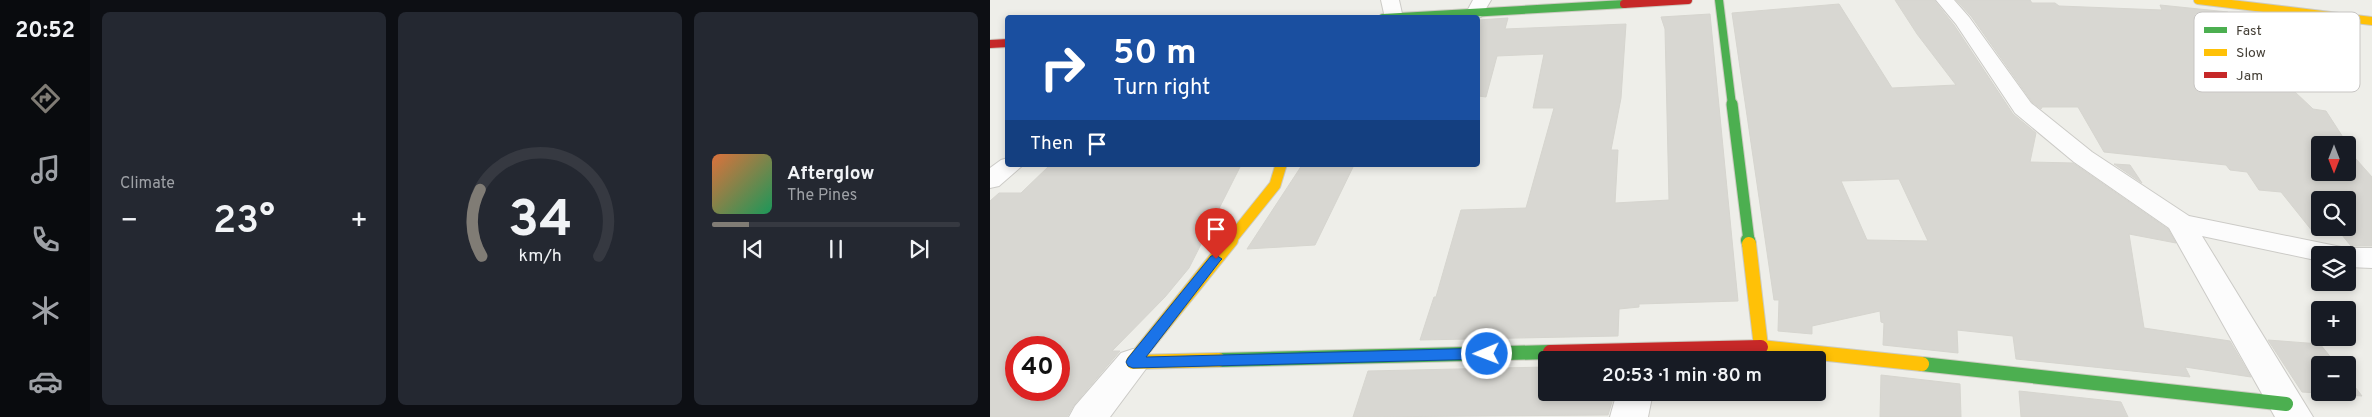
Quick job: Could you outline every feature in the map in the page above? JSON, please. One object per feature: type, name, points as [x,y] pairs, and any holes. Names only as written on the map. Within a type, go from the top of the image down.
[{"type":"street","points":[[1390,0],[1394,15]]},
{"type":"street","points":[[1409,15],[1479,6],[1688,0]]},
{"type":"street","points":[[1719,0],[1761,347]]},
{"type":"street","points":[[1945,0],[1963,21],[2023,108],[2083,157],[2180,223],[2311,250]]},
{"type":"street","points":[[2198,0],[2297,12]]},
{"type":"street","points":[[990,44],[1005,43]]},
{"type":"street","points":[[990,180],[1007,167]]},
{"type":"street","points":[[1088,417],[1275,184],[1280,167]]},
{"type":"street","points":[[2180,223],[2290,411]]},
{"type":"street","points":[[2356,257],[2372,258]]},
{"type":"street","points":[[1702,351],[1761,347],[2290,411]]},
{"type":"street","points":[[1133,362],[1538,356]]},
{"type":"street","points":[[1629,417],[1633,401]]},
{"type":"building","points":[[1895,0],[1934,0],[1954,25],[2013,114],[2036,133],[2030,162],[2073,163],[2168,229],[2176,243],[2129,234],[2144,328],[2230,341],[2251,377],[2185,367],[2190,377],[2016,359],[2013,336],[1957,330],[1958,353],[1883,345],[1884,323],[1881,322],[1880,311],[1812,326],[1812,334],[1778,331],[1779,300],[1774,300],[1732,13],[1839,4],[1892,88],[1956,85],[1917,34]],"holes":[[[1899,179],[1928,241],[1867,240],[1841,181]]]},
{"type":"building","points":[[1956,0],[2030,0],[2032,3],[2055,3],[2059,6],[2162,10],[2160,5],[2228,12],[2194,12],[2194,92],[2295,92],[2313,109],[2326,111],[2342,136],[2311,136],[2311,181],[2356,181],[2356,159],[2372,177],[2372,246],[2351,246],[2343,236],[2356,236],[2356,191],[2311,191],[2311,230],[2281,192],[2259,190],[2247,172],[2230,170],[2226,165],[2104,152],[2078,107],[2042,107],[2041,109],[2032,102],[1971,16]]},
{"type":"building","points":[[1710,14],[1738,301],[1639,304],[1639,307],[1619,309],[1618,336],[1420,340],[1434,297],[1436,297],[1461,210],[1526,208],[1554,108],[1533,108],[1544,54],[1497,56],[1486,97],[1480,96],[1480,20],[1508,18],[1505,29],[1626,24],[1621,98],[1611,150],[1618,150],[1615,203],[1669,200],[1665,29],[1661,17]]},
{"type":"building","points":[[2114,164],[2130,165],[2142,183]]},
{"type":"building","points":[[1048,167],[1240,167],[1189,268],[1165,297],[1112,351],[1120,351],[1074,405],[1067,417],[990,417],[990,201],[999,193],[1021,193]]},
{"type":"building","points":[[1301,167],[1353,167],[1315,245],[1247,249]]},
{"type":"building","points":[[2268,340],[2322,346],[2330,356],[2311,356],[2311,393],[2302,392]]},
{"type":"building","points":[[1538,367],[1538,401],[1612,401],[1608,415],[1353,417],[1368,371]]},
{"type":"building","points":[[1881,375],[1960,384],[1961,417],[1880,417]]},
{"type":"building","points":[[2356,388],[2362,396],[2356,396]]},
{"type":"building","points":[[2019,391],[2121,402],[2128,417],[2021,417]]},
{"type":"traffic: fast","points":[[1719,0],[1749,244]]},
{"type":"traffic: fast","points":[[1435,15],[1624,4]]},
{"type":"traffic: fast","points":[[1219,360],[1538,352]]},
{"type":"traffic: fast","points":[[1922,364],[2286,404]]},
{"type":"traffic: slow","points":[[2198,0],[2297,12]]},
{"type":"traffic: slow","points":[[2360,20],[2372,21]]},
{"type":"traffic: slow","points":[[1219,360],[1133,362],[1275,185],[1280,167]]},
{"type":"traffic: slow","points":[[1749,244],[1761,347],[1922,364]]},
{"type":"traffic: jam","points":[[1624,4],[1688,0]]},
{"type":"traffic: jam","points":[[990,44],[1005,43]]},
{"type":"traffic: jam","points":[[1592,351],[1761,347]]},
{"type":"route","points":[[1216,259],[1133,362],[1487,354]]}]
